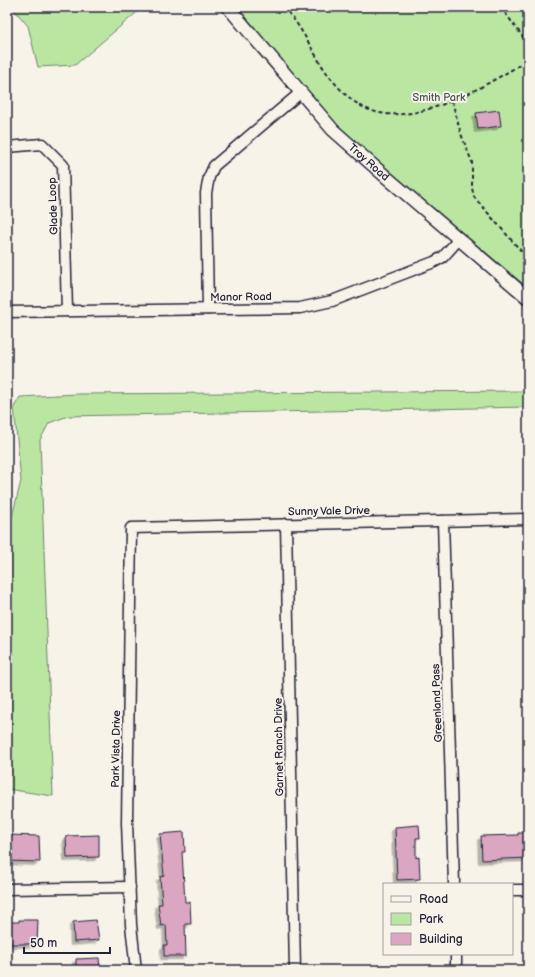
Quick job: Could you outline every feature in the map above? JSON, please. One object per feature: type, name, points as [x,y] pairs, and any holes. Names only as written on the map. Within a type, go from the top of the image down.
[{"type":"street","name":"Troy Road","points":[[228,7],[333,130],[528,298]]},
{"type":"street","points":[[208,309],[206,193],[209,177],[214,166],[300,93]]},
{"type":"street","name":"Glade Loop","points":[[7,147],[42,144],[64,165],[67,311]]},
{"type":"street","name":"Manor Road","points":[[7,312],[300,308],[332,301],[434,262],[443,257],[459,239]]},
{"type":"street","name":"Sunny Vale Drive","points":[[131,528],[528,519]]},
{"type":"street","name":"Greenland Pass","points":[[443,521],[454,883]]},
{"type":"street","name":"Garnet Ranch Drive","points":[[286,524],[295,970]]},
{"type":"street","name":"Park Vista Drive","points":[[131,528],[127,823],[133,956],[136,970]]},
{"type":"street","points":[[7,889],[130,887]]},
{"type":"street","points":[[513,890],[528,890]]},
{"type":"street","points":[[456,955],[456,970]]},
{"type":"path","points":[[283,7],[302,30],[333,81],[343,92],[360,105],[380,112],[402,113],[436,107],[485,85],[528,60]]},
{"type":"path","points":[[501,7],[528,44]]},
{"type":"path","points":[[452,101],[461,134],[472,162],[472,188],[474,197],[528,259]]},
{"type":"green space","points":[[12,7],[143,7],[75,65],[38,67],[28,26]]},
{"type":"green space","name":"Smith Park","points":[[235,7],[528,7],[528,288],[327,118]]},
{"type":"green space","points":[[528,391],[528,407],[68,416],[49,423],[40,440],[53,796],[7,789],[7,528],[10,525],[21,481],[14,407],[20,397],[78,394]]},
{"type":"building","points":[[499,110],[501,126],[478,129],[476,113]]},
{"type":"building","points":[[419,825],[420,838],[416,838],[416,858],[419,857],[420,879],[397,880],[395,827]]},
{"type":"building","points":[[184,832],[185,852],[182,852],[185,902],[190,902],[191,924],[185,924],[186,956],[164,956],[164,945],[167,945],[166,925],[161,926],[158,904],[162,904],[160,877],[164,876],[160,834]]},
{"type":"building","points":[[518,833],[528,833],[528,858],[482,860],[481,836],[518,835]]},
{"type":"building","points":[[7,835],[39,836],[40,862],[7,861]]},
{"type":"building","points":[[99,835],[99,857],[67,858],[66,836]]},
{"type":"building","points":[[19,920],[38,920],[37,944],[7,944],[7,922],[19,922]]},
{"type":"building","points":[[96,920],[99,940],[74,942],[73,922]]},
{"type":"building","points":[[99,958],[100,970],[76,970],[76,959]]}]
